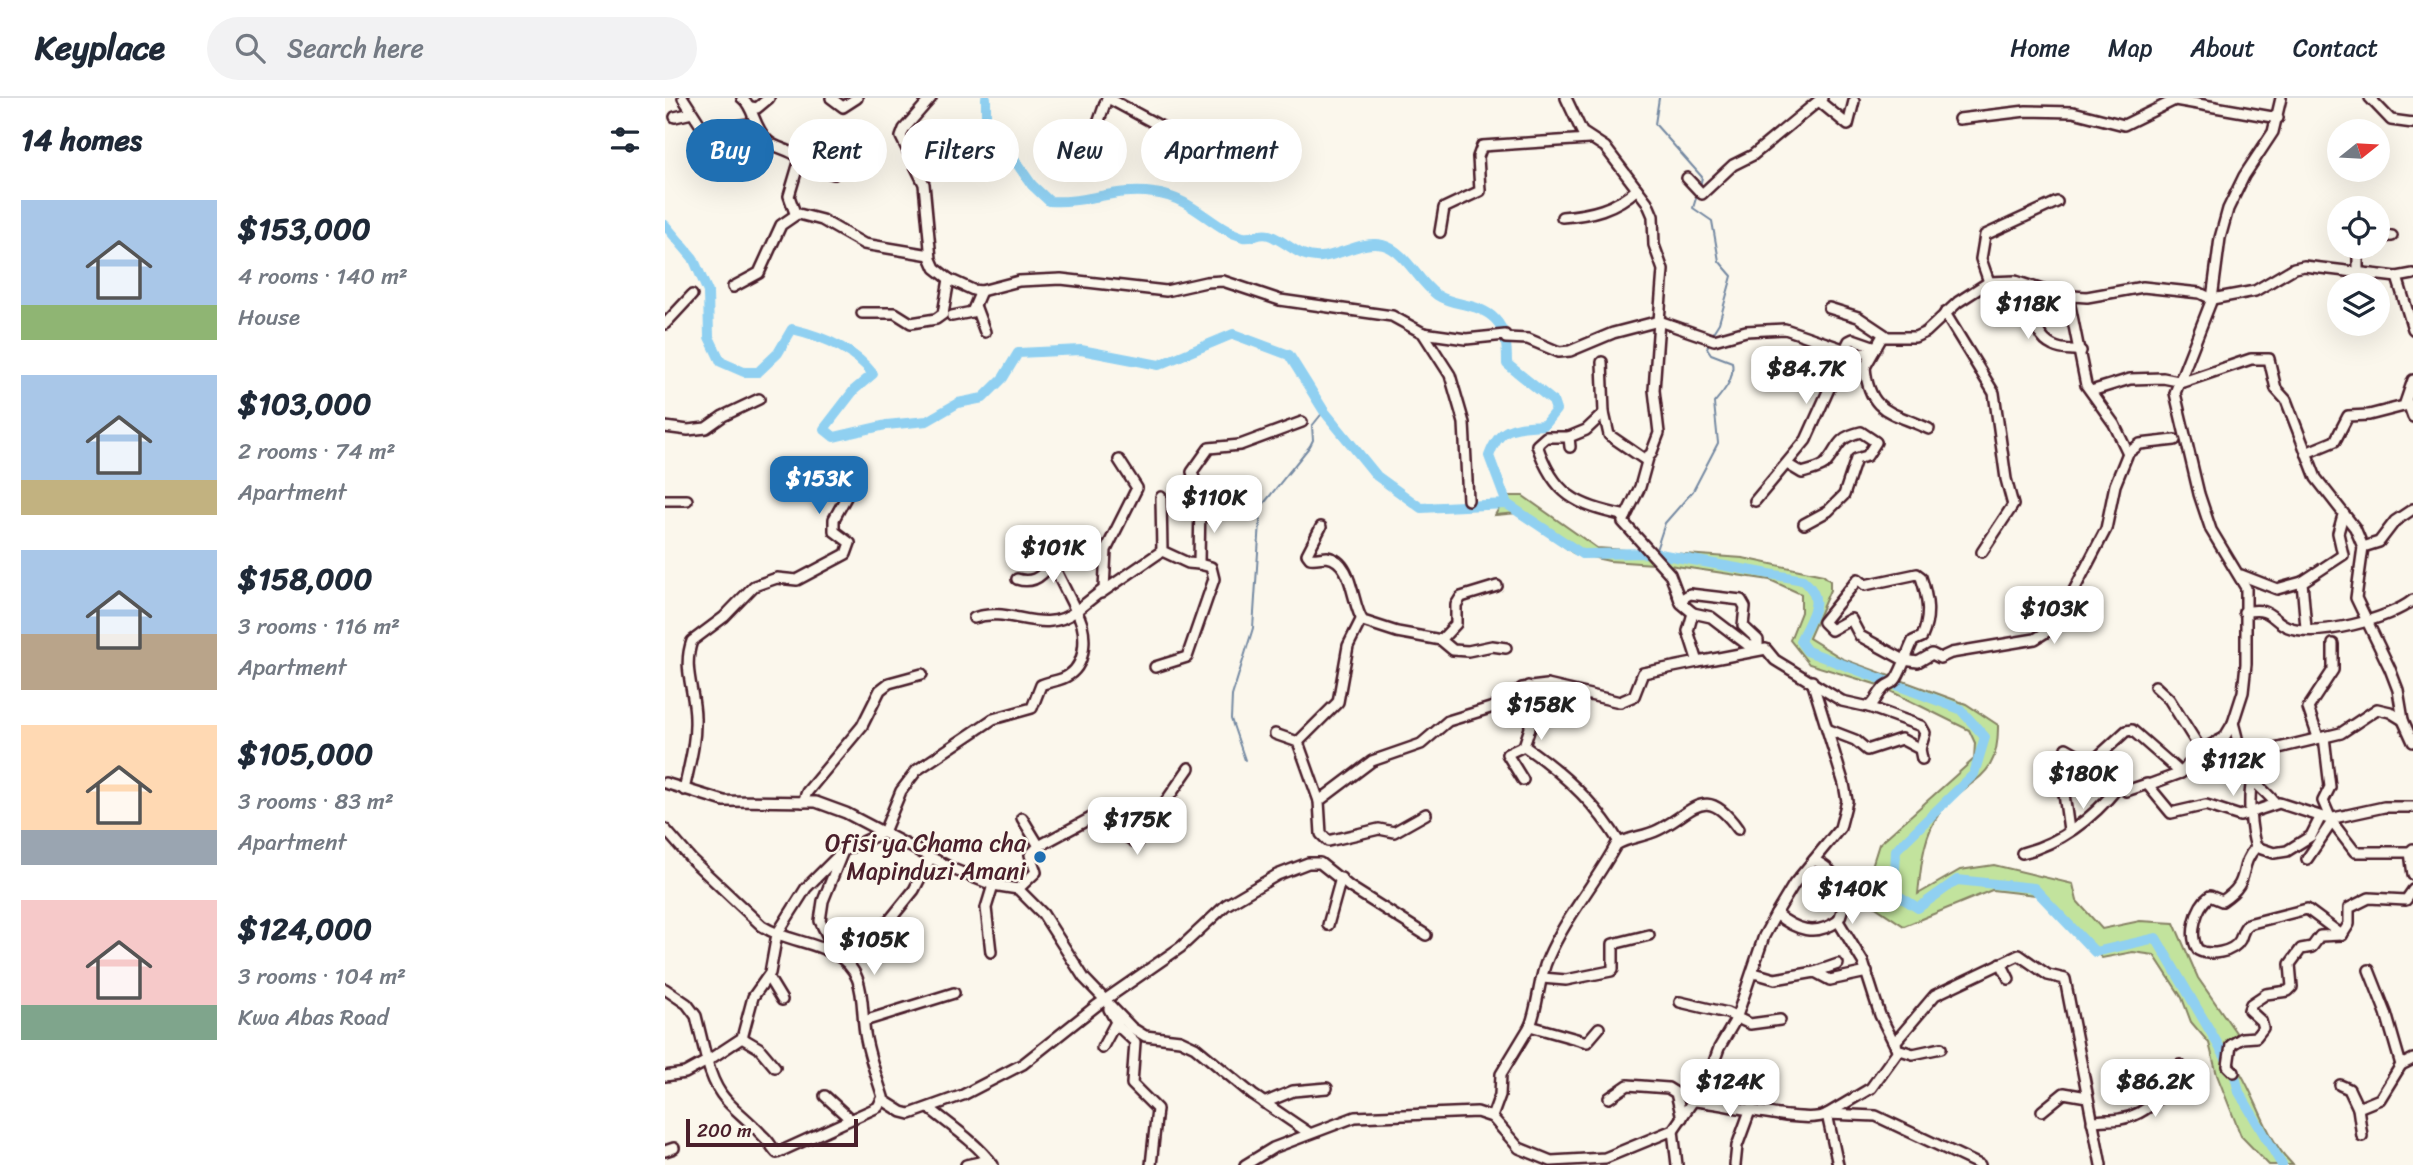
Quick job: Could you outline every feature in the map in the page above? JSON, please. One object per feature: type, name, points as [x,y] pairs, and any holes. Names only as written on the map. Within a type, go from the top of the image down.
[{"type":"street","points":[[683,98],[697,119]]},
{"type":"street","points":[[742,98],[751,107],[757,108],[769,98]]},
{"type":"street","points":[[831,98],[843,107],[857,98]]},
{"type":"street","points":[[931,98],[904,129],[901,138],[924,184],[929,207],[930,255],[935,268],[949,279],[981,291],[1014,281],[1061,279],[1165,291],[1223,281],[1280,300],[1377,312],[1423,333],[1466,339],[1505,335],[1506,338],[1528,339],[1559,352],[1659,321],[1714,340],[1746,331],[1785,330],[1844,351],[1853,339],[1878,343],[1915,337],[1930,329],[1945,313],[1989,282],[2015,281],[2068,296],[2099,296],[2143,286],[2200,293],[2212,299],[2255,291],[2294,268],[2358,270],[2397,277],[2413,274]]},
{"type":"street","points":[[1100,119],[1108,98],[1147,119]]},
{"type":"street","points":[[1566,98],[1582,132],[1605,147],[1637,189],[1653,216],[1654,245],[1663,270],[1654,390],[1659,433],[1640,487],[1623,522],[1670,574],[1680,600],[1693,613],[1711,617],[1749,646],[1758,645],[1758,640],[1743,626],[1745,607],[1741,600],[1726,596],[1690,594],[1680,600]]},
{"type":"street","points":[[2066,748],[2128,791],[2181,773],[2201,750],[2224,738],[2234,723],[2246,674],[2246,588],[2241,575],[2211,530],[2175,393],[2212,299],[2220,239],[2228,209],[2244,176],[2270,138],[2278,118],[2280,98]]},
{"type":"street","points":[[2370,98],[2392,120],[2413,123]]},
{"type":"street","points":[[1959,119],[2026,111],[2073,112],[2125,125],[2175,99],[2278,118]]},
{"type":"street","points":[[1687,178],[1702,194],[1733,165],[1753,155],[1787,124],[1821,100],[1848,125],[1854,102]]},
{"type":"street","points":[[751,107],[753,119]]},
{"type":"street","points":[[674,117],[692,113]]},
{"type":"street","points":[[1440,232],[1444,208],[1480,191],[1478,157],[1482,146],[1590,139]]},
{"type":"street","points":[[794,182],[789,197],[797,214],[823,220],[864,244],[930,255]]},
{"type":"street","points":[[1562,217],[1593,213],[1623,201],[1637,189]]},
{"type":"street","points":[[1989,282],[1981,260],[1985,235],[2057,202]]},
{"type":"street","points":[[733,287],[758,272],[781,225],[797,214]]},
{"type":"street","points":[[2358,259],[2358,270]]},
{"type":"street","points":[[2397,277],[2413,329]]},
{"type":"street","points":[[862,313],[895,313],[911,323],[939,318],[943,314],[949,279]]},
{"type":"street","points":[[2036,289],[2032,309],[2042,336],[2052,346],[2081,351]]},
{"type":"street","points":[[952,316],[972,312],[976,308],[981,291]]},
{"type":"street","points":[[665,324],[692,295]]},
{"type":"street","points":[[2068,296],[2087,385],[2114,424],[2128,453]]},
{"type":"street","points":[[976,308],[985,332]]},
{"type":"street","points":[[1829,308],[1858,317],[1878,343]]},
{"type":"street","points":[[1945,313],[1994,393],[2006,479],[2013,505],[1982,552]]},
{"type":"street","points":[[1423,333],[1450,374],[1460,402],[1468,500]]},
{"type":"street","points":[[1878,343],[1865,367],[1870,394],[1879,406],[1896,418],[1930,429]]},
{"type":"street","points":[[2091,391],[2130,379],[2180,381],[2251,359],[2269,359],[2276,389],[2286,400],[2316,478],[2355,528],[2363,547],[2356,598],[2398,690],[2403,720],[2413,742]]},
{"type":"street","points":[[1602,362],[1604,413],[1612,438],[1640,457],[1648,458]]},
{"type":"street","points":[[1755,501],[1763,495],[1777,472],[1807,440],[1833,380],[1844,372],[1865,367]]},
{"type":"street","points":[[2413,380],[2408,404],[2413,417]]},
{"type":"street","points":[[665,426],[688,430],[706,428],[723,416],[759,399]]},
{"type":"street","points":[[2306,453],[2335,441],[2348,416],[2369,415],[2408,404]]},
{"type":"street","points":[[1604,413],[1570,442],[1546,437],[1537,445],[1558,489],[1589,506],[1626,516]]},
{"type":"street","points":[[1199,564],[1200,496],[1192,472],[1195,463],[1209,449],[1240,445],[1302,422]]},
{"type":"street","points":[[1787,464],[1802,473],[1822,466],[1838,442],[1851,434],[1861,432],[1876,442],[1867,456],[1856,459],[1844,495],[1828,510],[1804,524]]},
{"type":"street","points":[[1869,708],[1884,687],[1895,681],[1904,660],[1913,641],[1922,638],[1929,612],[1921,577],[1917,574],[1865,585],[1858,579],[1832,607],[1823,622],[1825,626],[1831,630],[1850,619],[1860,636],[1904,660],[1918,662],[1932,654],[1940,658],[1951,653],[2035,639],[2059,620],[2106,529],[2115,485],[2128,453],[2140,444],[2175,440]]},
{"type":"street","points":[[1100,594],[1104,589],[1106,550],[1137,488],[1119,460]]},
{"type":"street","points":[[684,790],[694,746],[695,708],[687,664],[692,641],[724,617],[754,586],[777,578],[797,580],[846,554],[850,543],[834,531],[833,523],[850,491]]},
{"type":"street","points":[[1161,497],[1162,551]]},
{"type":"street","points":[[665,500],[687,500]]},
{"type":"street","points":[[2363,547],[2379,542],[2395,521],[2413,509]]},
{"type":"street","points":[[2241,575],[2277,589],[2302,582],[2343,555],[2338,533],[2343,515]]},
{"type":"street","points":[[1298,741],[1338,702],[1348,646],[1361,620],[1347,576],[1338,562],[1327,557],[1310,558],[1307,554],[1321,527]]},
{"type":"street","points":[[1017,579],[1028,582],[1037,580],[1065,538]]},
{"type":"street","points":[[1154,667],[1187,657],[1214,579],[1212,567],[1188,563],[1162,551]]},
{"type":"street","points":[[974,618],[994,612],[1037,624],[1065,620],[1080,605],[1162,551]]},
{"type":"street","points":[[665,1076],[685,1073],[741,1038],[753,997],[768,977],[777,934],[806,888],[843,851],[884,832],[901,791],[917,770],[993,719],[1032,708],[1041,685],[1066,677],[1079,664],[1084,637],[1081,620],[1051,561]]},
{"type":"street","points":[[2302,582],[2306,628]]},
{"type":"street","points":[[1441,640],[1456,624],[1456,605],[1461,597],[1497,586]]},
{"type":"street","points":[[2244,612],[2270,613],[2287,627],[2324,630],[2398,610],[2413,600]]},
{"type":"street","points":[[1693,613],[1688,631],[1698,662]]},
{"type":"street","points":[[1361,620],[1397,632],[1441,640],[1453,650],[1461,652],[1487,646],[1506,648]]},
{"type":"street","points":[[2333,644],[2333,670],[2308,708],[2321,737],[2330,787],[2323,801],[2331,820],[2355,852],[2412,851],[2413,875]]},
{"type":"street","points":[[1319,800],[1378,757],[1421,744],[1448,721],[1500,705],[1528,686],[1565,688],[1619,702],[1634,696],[1643,673],[1766,649],[1775,660],[1842,701],[1921,726],[1925,733],[1921,754],[1898,738],[1867,750],[1856,740],[1829,730]]},
{"type":"street","points":[[803,802],[807,792],[862,726],[880,690],[889,683],[922,674]]},
{"type":"street","points":[[1245,1165],[1261,1153],[1309,1133],[1366,1116],[1466,1111],[1492,1117],[1519,1148],[1552,1163],[1599,1162],[1673,1130],[1695,1101],[1736,1019],[1764,936],[1814,860],[1840,828],[1846,810],[1844,784],[1812,681]]},
{"type":"street","points":[[1523,780],[1507,754],[1524,746],[1530,728],[1528,686]]},
{"type":"street","points":[[2155,686],[2169,699],[2201,750]]},
{"type":"street","points":[[2239,750],[2262,752],[2341,733],[2377,709],[2390,712],[2403,720]]},
{"type":"street","points":[[2234,723],[2239,750],[2252,780],[2266,790],[2275,803]]},
{"type":"street","points":[[2091,763],[2126,731],[2132,730],[2181,773]]},
{"type":"street","points":[[1275,734],[1298,741]]},
{"type":"street","points":[[1298,741],[1319,800],[1321,834],[1328,841],[1379,829],[1394,832],[1426,814]]},
{"type":"street","points":[[1524,746],[1554,766],[1600,811],[1619,842]]},
{"type":"street","points":[[1018,889],[1036,872],[1030,855],[1039,846],[1091,818],[1109,825],[1137,843],[1189,768]]},
{"type":"street","points":[[2250,827],[2253,812],[2249,791],[2252,780]]},
{"type":"street","points":[[665,783],[737,803],[803,802],[829,806],[884,832],[930,859],[993,885],[1018,889],[1043,914],[1084,978],[1132,1028],[1145,1035],[1180,1040],[1195,1047],[1264,1103],[1309,1133]]},
{"type":"street","points":[[2148,785],[2171,813],[2206,805],[2240,816],[2250,827],[2256,847]]},
{"type":"street","points":[[2022,853],[2048,846],[2098,811],[2119,786]]},
{"type":"street","points":[[2064,793],[2069,830]]},
{"type":"street","points":[[2240,816],[2275,803],[2302,809],[2331,820],[2383,807],[2413,807]]},
{"type":"street","points":[[1492,1117],[1500,1096],[1501,1074],[1530,1026],[1538,1006],[1542,978],[1553,946],[1619,842],[1660,829],[1696,805],[1716,805],[1724,809],[1738,829]]},
{"type":"street","points":[[1021,818],[1039,846]]},
{"type":"street","points":[[2256,847],[2274,853],[2287,851],[2311,836],[2320,818]]},
{"type":"street","points":[[2307,859],[2331,820]]},
{"type":"street","points":[[665,829],[734,901],[777,934],[837,955],[846,962],[861,984],[865,1038],[883,1100],[905,1114],[964,1095],[1023,1064],[1181,947],[1226,905],[1277,876],[1308,863],[1320,863],[1350,887],[1426,935]]},
{"type":"street","points":[[2256,847],[2248,857],[2238,890],[2222,901],[2210,896],[2201,905],[2194,932],[2198,950],[2205,954],[2224,950],[2240,940],[2248,924],[2307,909],[2342,935]]},
{"type":"street","points":[[837,955],[820,921],[823,901],[843,851]]},
{"type":"street","points":[[846,962],[878,934],[898,910],[914,890],[930,859]]},
{"type":"street","points":[[1776,914],[1797,930],[1823,929],[1838,921],[1844,904],[1839,882],[1830,868],[1814,860]]},
{"type":"street","points":[[1328,925],[1341,878]]},
{"type":"street","points":[[991,952],[986,908],[993,885]]},
{"type":"street","points":[[2342,935],[2349,924],[2349,908],[2368,898],[2406,900],[2413,890]]},
{"type":"street","points":[[1838,921],[1867,972],[1880,1015],[1897,1049],[1913,1054],[1941,1048]]},
{"type":"street","points":[[1542,978],[1566,980],[1611,971],[1613,944],[1649,935]]},
{"type":"street","points":[[2234,1072],[2228,1066],[2231,1045],[2242,1038],[2256,1037],[2263,1028],[2261,1021],[2249,1010],[2251,1004],[2266,994],[2288,991],[2292,987],[2290,964],[2301,949],[2312,947],[2320,936],[2342,935]]},
{"type":"street","points":[[1695,1101],[1751,1108],[1798,1119],[1819,1119],[1871,1088],[1897,1049],[1896,1041],[1935,995],[2019,955],[2048,975],[2065,979],[2101,1165]]},
{"type":"street","points":[[2001,963],[2010,979]]},
{"type":"street","points":[[1753,973],[1775,979],[1815,972],[1838,964]]},
{"type":"street","points":[[2369,970],[2386,1013],[2401,1065]]},
{"type":"street","points":[[1815,972],[1830,980],[1867,972]]},
{"type":"street","points":[[768,977],[782,1000]]},
{"type":"street","points":[[665,989],[687,1004],[696,1016],[714,1085],[724,1101],[764,1136],[777,1153],[878,1107],[883,1100]]},
{"type":"street","points":[[865,1021],[954,993]]},
{"type":"street","points":[[1107,1002],[1116,1022],[1135,1042],[1131,1076],[1133,1086],[1157,1109],[1151,1165]]},
{"type":"street","points":[[1680,1002],[1727,1013],[1750,1024],[1780,1020]]},
{"type":"street","points":[[1102,1048],[1116,1022]]},
{"type":"street","points":[[1530,1026],[1587,1042],[1599,1028]]},
{"type":"street","points":[[741,1038],[759,1048],[775,1067]]},
{"type":"street","points":[[2358,1108],[2380,1099],[2401,1065],[2413,1059]]},
{"type":"street","points":[[2092,1122],[2118,1120],[2142,1111],[2169,1087],[2180,1065]]},
{"type":"street","points":[[2340,1085],[2349,1089],[2358,1108],[2362,1136]]},
{"type":"street","points":[[1609,1098],[1628,1086],[1668,1088],[1676,1093],[1682,1118]]},
{"type":"street","points":[[1264,1103],[1293,1091],[1327,1088]]},
{"type":"street","points":[[2042,1111],[2064,1093],[2087,1097]]},
{"type":"street","points":[[825,1096],[850,1119]]},
{"type":"street","points":[[929,1108],[963,1137],[977,1145],[991,1163]]},
{"type":"street","points":[[1735,1165],[1737,1146],[1751,1108]]},
{"type":"street","points":[[1827,1114],[1838,1165]]},
{"type":"street","points":[[1827,1114],[1876,1116],[1980,1165]]},
{"type":"street","points":[[1673,1130],[1677,1165]]},
{"type":"street","points":[[966,1165],[991,1163]]},
{"type":"green space","points":[[1506,496],[1523,496],[1597,548],[1743,558],[1823,575],[1830,581],[1830,590],[1809,638],[1843,659],[1966,704],[1998,725],[1994,758],[1988,768],[1952,799],[1930,830],[1918,894],[1960,870],[1994,865],[2073,884],[2077,901],[2102,929],[2140,921],[2174,923],[2198,978],[2237,1034],[2233,1061],[2274,1141],[2293,1165],[2269,1165],[2241,1136],[2217,1075],[2209,1043],[2191,1022],[2182,998],[2154,955],[2133,952],[2102,958],[2073,931],[2045,896],[1992,890],[1904,926],[1862,898],[1879,844],[1974,759],[1975,743],[1969,730],[1878,685],[1809,664],[1790,640],[1801,612],[1801,594],[1770,580],[1669,565],[1609,561],[1573,553],[1518,513],[1495,515]]},
{"type":"waterway","points":[[986,98],[986,130],[993,145],[1013,158],[1032,185],[1049,201],[1127,192],[1154,193],[1180,201],[1232,233],[1243,237],[1269,235],[1300,253],[1313,257],[1329,256],[1368,244],[1383,245],[1405,260],[1437,295],[1474,307],[1495,319],[1504,335],[1507,364],[1553,401],[1556,410],[1544,425],[1510,430],[1498,438],[1493,446],[1489,456],[1507,504]]},
{"type":"waterway","points":[[1659,98],[1655,124],[1702,177],[1700,187]]},
{"type":"waterway","points":[[1697,195],[1693,208],[1712,221],[1719,261],[1732,276],[1719,323],[1712,334]]},
{"type":"waterway","points":[[665,225],[693,258],[708,292],[709,337],[721,362],[744,372],[758,372],[778,353],[792,329],[837,345],[857,357],[873,374],[854,390],[824,429],[834,437],[886,425],[927,421],[958,403],[983,398],[1003,378],[1018,353],[1081,350],[1159,365],[1233,334],[1289,355],[1324,411],[1377,476],[1421,508],[1507,504],[1582,554],[1654,553],[1803,580],[1810,587],[1815,601],[1815,609],[1800,641],[1807,651],[1960,709],[1985,737],[1974,774],[1896,850],[1894,893],[1918,908],[1957,880],[2034,888],[2095,952],[2156,938],[2234,1072],[2239,1092],[2282,1165]]},
{"type":"waterway","points":[[1655,553],[1665,523],[1693,491],[1718,443],[1714,403],[1730,379],[1732,362],[1711,354],[1707,348],[1709,343]]},
{"type":"waterway","points":[[1245,760],[1231,719],[1232,696],[1253,628],[1261,507],[1310,446],[1313,440],[1312,426],[1324,411]]},
{"type":"place","name":"Ofisi ya Chama cha Mapinduzi Amani","points":[[1040,857]]}]
